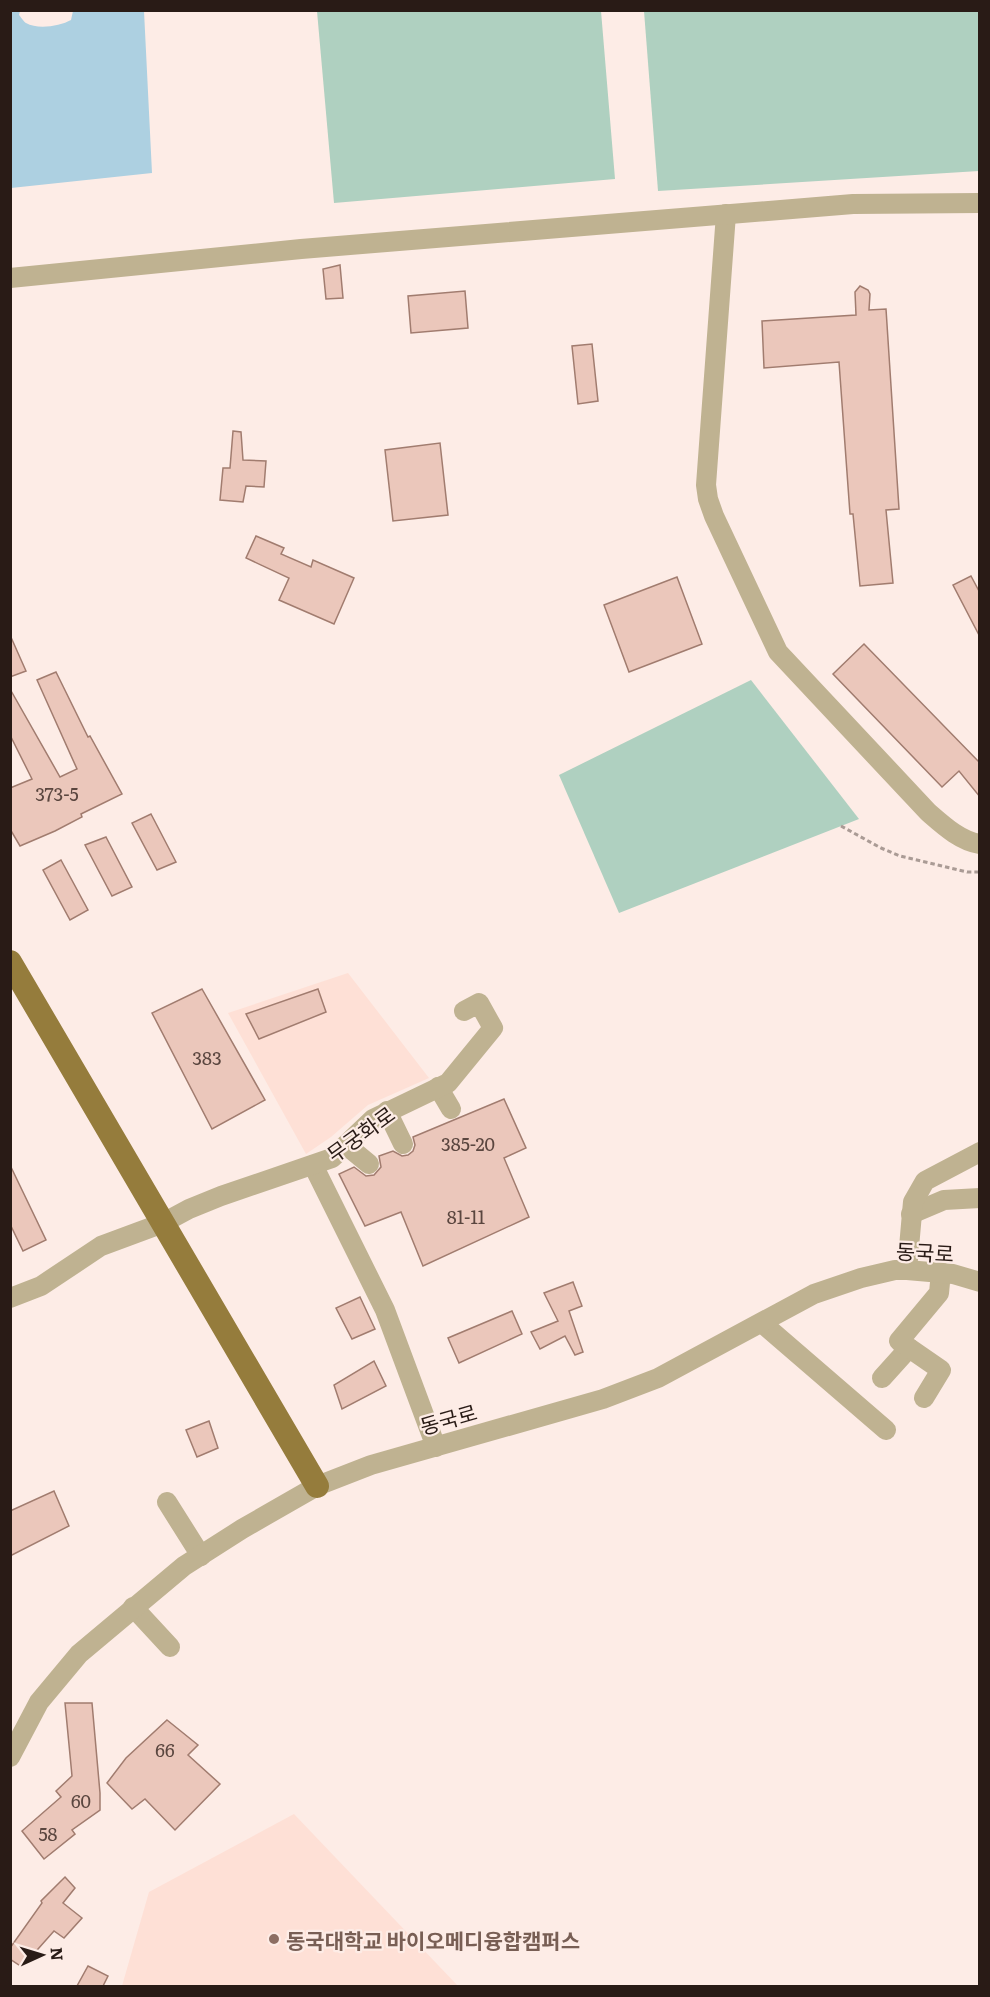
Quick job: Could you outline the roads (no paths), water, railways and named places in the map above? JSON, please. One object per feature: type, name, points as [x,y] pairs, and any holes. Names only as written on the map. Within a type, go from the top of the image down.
[{"type":"main road","points":[[10,962],[317,1486]]},
{"type":"street","points":[[10,278],[302,249],[852,204],[980,203]]},
{"type":"street","points":[[726,214],[706,485],[714,516],[778,652],[928,812],[971,843],[980,844]]},
{"type":"street","name":"무궁화로","points":[[10,1298],[41,1286],[101,1246],[221,1196],[332,1158],[374,1119],[448,1083],[493,1028],[479,1003],[464,1011]]},
{"type":"street","points":[[438,1087],[451,1109]]},
{"type":"street","points":[[387,1111],[403,1143]]},
{"type":"street","points":[[346,1145],[369,1164]]},
{"type":"street","points":[[907,1270],[913,1202],[925,1181],[980,1152]]},
{"type":"street","points":[[313,1164],[385,1310],[436,1447]]},
{"type":"street","points":[[911,1214],[944,1200],[980,1198]]},
{"type":"street","name":"동국로","points":[[10,1757],[18,1725],[79,1654],[184,1566],[242,1528],[317,1486],[371,1465],[603,1399],[658,1378],[814,1294],[873,1275],[895,1270],[941,1272],[980,1282]]},
{"type":"street","points":[[924,1398],[941,1370],[899,1341],[939,1293],[941,1272]]},
{"type":"street","points":[[762,1323],[886,1430]]},
{"type":"street","points":[[882,1378],[909,1348]]},
{"type":"street","points":[[167,1502],[201,1556]]},
{"type":"street","points":[[133,1607],[170,1647]]},
{"type":"water","points":[[10,11],[20,11],[19,15],[26,23],[43,27],[71,20],[73,11],[144,11],[152,173],[11,188]]},
{"type":"place","name":"동국대학교 바이오메디융합캠퍼스","points":[[274,1939]]}]
